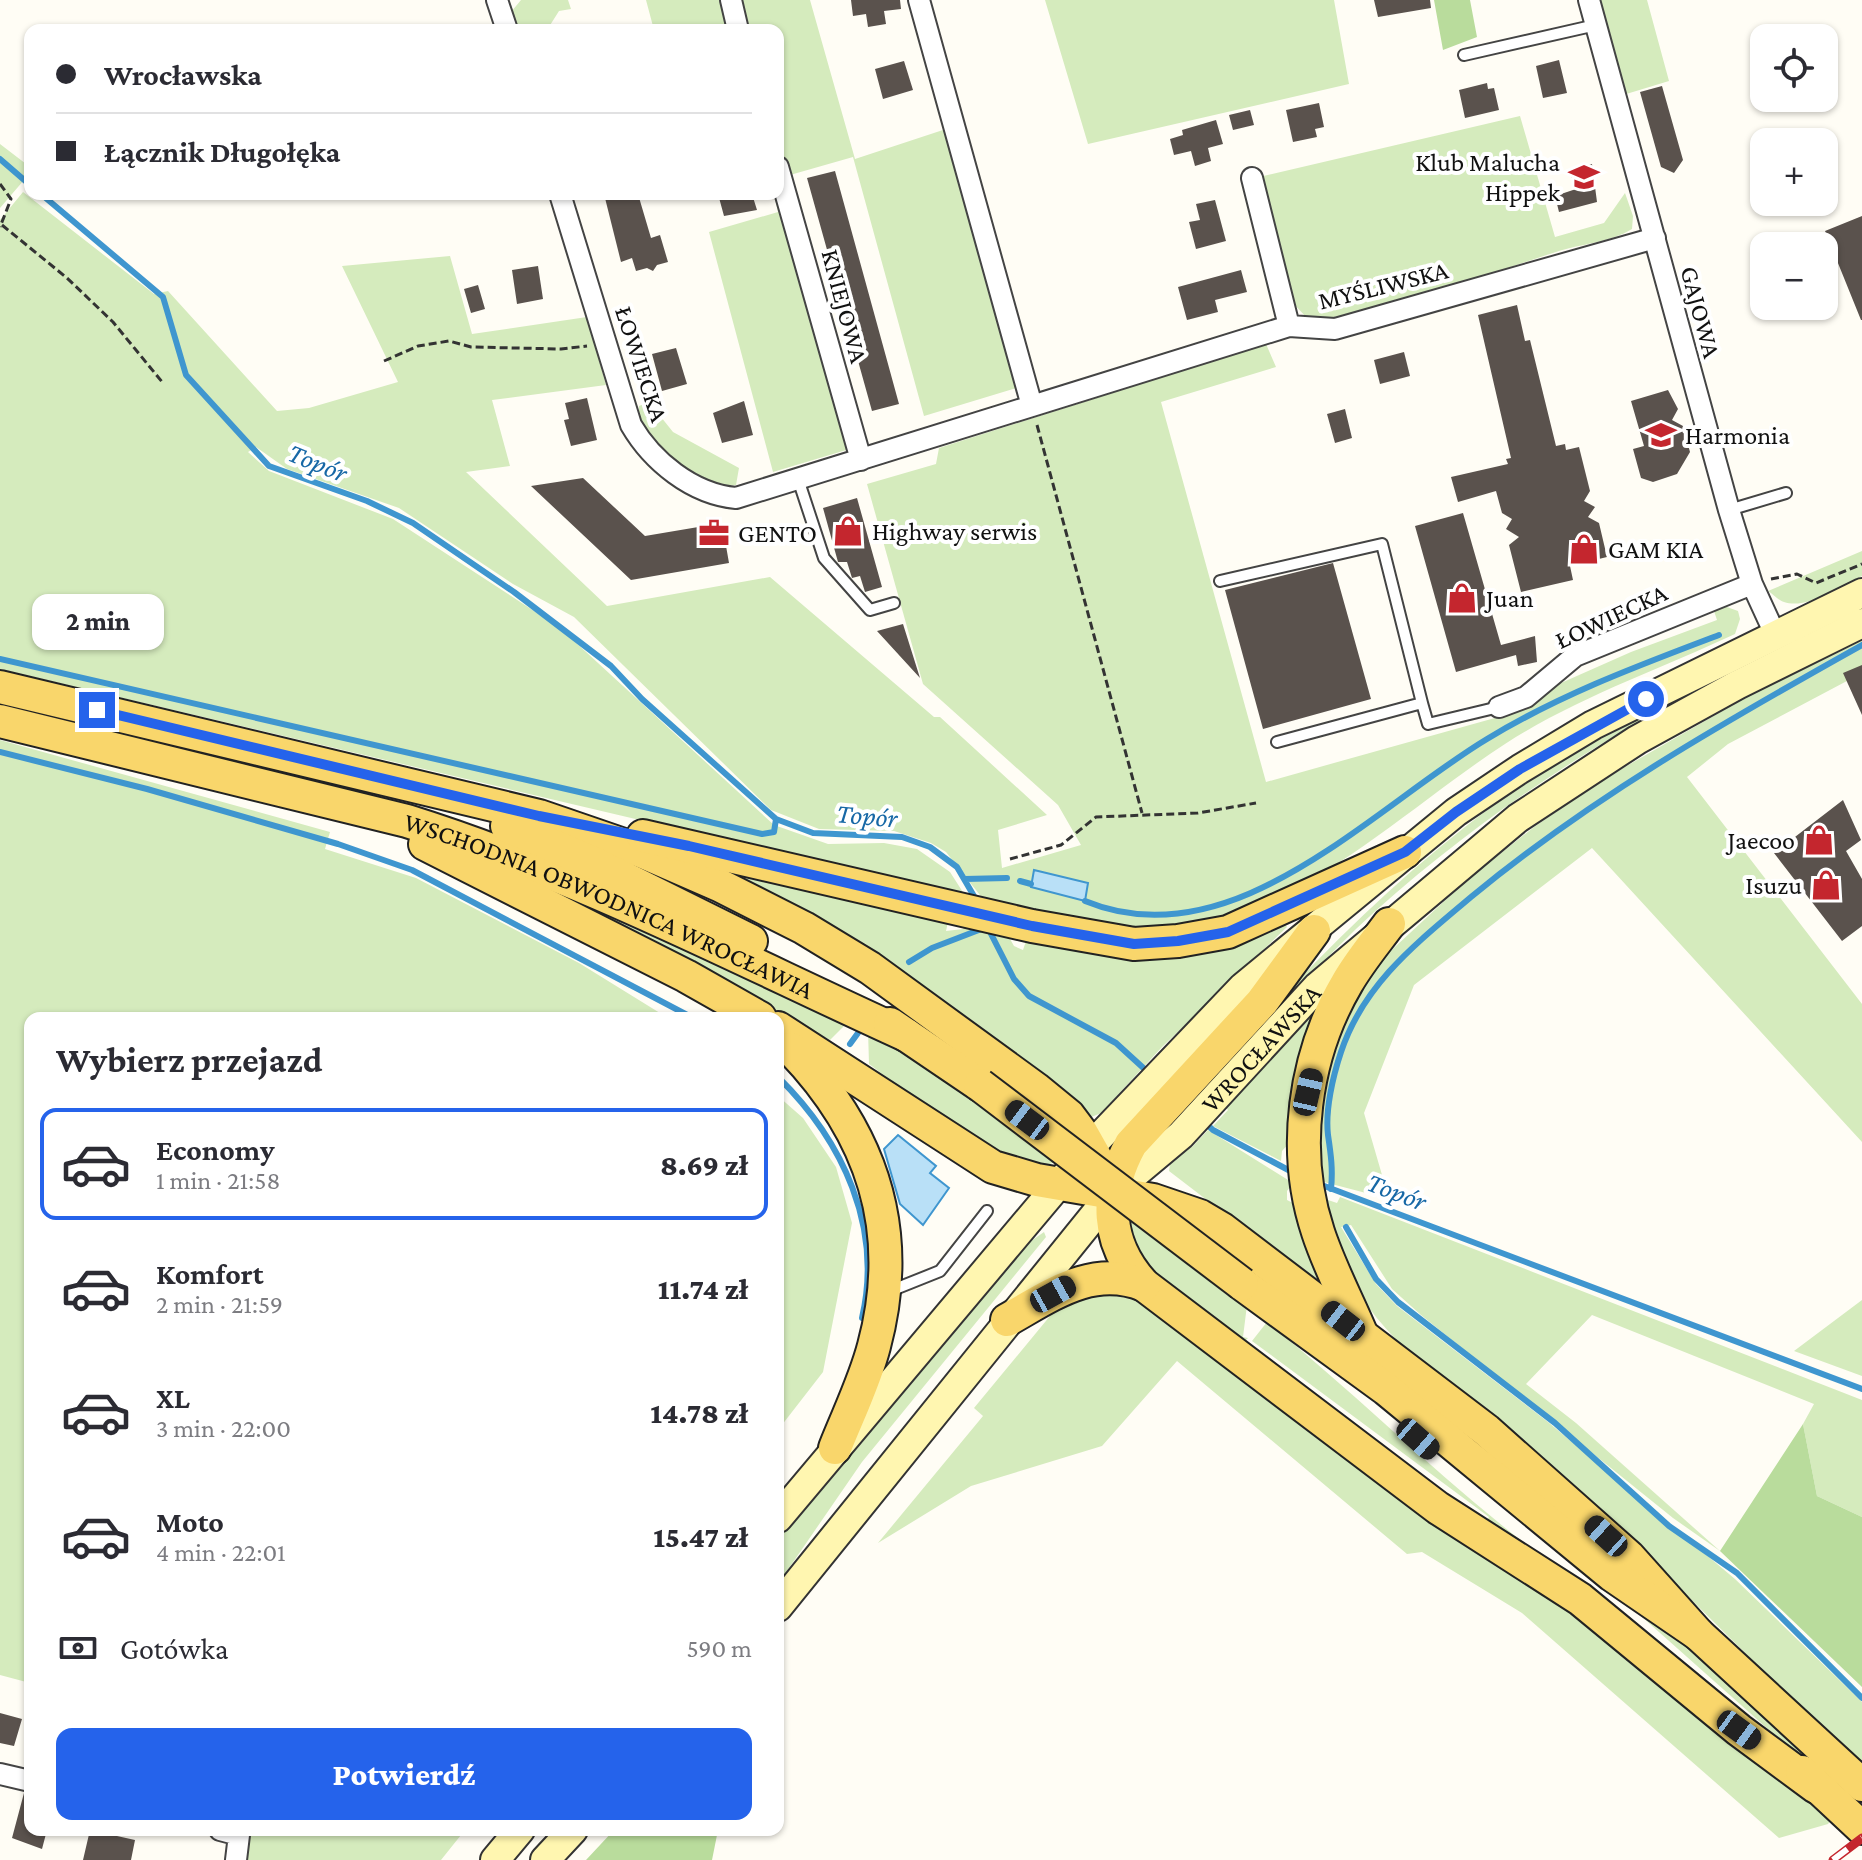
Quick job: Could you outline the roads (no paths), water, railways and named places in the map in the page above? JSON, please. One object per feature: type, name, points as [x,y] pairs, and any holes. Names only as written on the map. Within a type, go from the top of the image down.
[{"type":"main road","points":[[1816,1787],[1739,1730],[1580,1599],[1414,1491],[1144,1285],[1129,1269],[1114,1235],[1111,1207],[1120,1163],[1131,1144],[1262,1002],[1314,931],[1405,852],[1456,812],[1593,725],[1862,593]]},
{"type":"main road","name":"WROCŁAWSKA","points":[[1193,1077],[1317,987],[1518,818],[1637,740],[1737,685],[1862,623]]},
{"type":"main road","points":[[0,687],[539,816],[689,846],[1032,926],[1134,944],[1178,941],[1228,932],[1405,852]]},
{"type":"main road","points":[[0,721],[306,798],[402,833],[470,865],[749,1012]]},
{"type":"main road","name":"WSCHODNIA OBWODNICA WROCŁAWIA","points":[[384,780],[521,832],[684,906],[816,976],[980,1085],[1386,1389],[1612,1575],[1698,1634],[1862,1785]]},
{"type":"main road","name":"WSCHODNIA OBWODNICA WROCŁAWIA","points":[[306,798],[407,821],[531,863],[906,1035]]},
{"type":"main road","points":[[539,816],[681,867],[837,947],[911,995],[1069,1116],[1114,1191]]},
{"type":"main road","points":[[1362,1335],[1318,1232],[1306,1177],[1308,1092],[1326,1030],[1346,983],[1389,924]]},
{"type":"main road","points":[[784,1032],[993,1167],[1059,1183],[1114,1191],[1175,1207],[1211,1223],[1486,1430],[1629,1557],[1698,1634]]},
{"type":"main road","points":[[784,1041],[823,1082],[858,1137],[880,1202],[886,1267],[874,1348],[835,1448]]},
{"type":"main road","points":[[784,1511],[1090,1147],[1157,1117]]},
{"type":"main road","points":[[784,1600],[1114,1191]]},
{"type":"main road","points":[[1007,1320],[1076,1282],[1117,1278],[1144,1285]]},
{"type":"main road","name":"WSCHODNIA OBWODNICA WROCŁAWIA","points":[[1287,1317],[1375,1402],[1749,1718],[1855,1822]]},
{"type":"main road","points":[[495,1860],[515,1836]]},
{"type":"main road","points":[[545,1860],[567,1836]]},
{"type":"street","points":[[497,0],[505,24]]},
{"type":"street","points":[[731,0],[737,24]]},
{"type":"street","points":[[919,0],[1032,406]]},
{"type":"street","name":"GAJOWA","points":[[1589,0],[1729,510],[1752,584],[1775,634]]},
{"type":"street","points":[[1252,178],[1289,326]]},
{"type":"street","name":"KNIEJOWA","points":[[784,188],[861,460]]},
{"type":"street","name":"ŁOWIECKA","points":[[562,200],[631,425],[645,449],[686,479],[721,496],[736,498]]},
{"type":"street","name":"MYŚLIWSKA","points":[[736,498],[1289,326],[1335,329],[1655,238]]},
{"type":"street","name":"ŁOWIECKA","points":[[1499,707],[1526,697],[1575,656],[1752,584]]},
{"type":"street","points":[[0,1774],[24,1780]]},
{"type":"street","points":[[231,1836],[236,1860]]},
{"type":"lane","points":[[1464,55],[1596,25]]},
{"type":"lane","points":[[798,479],[824,558],[870,610],[894,603]]},
{"type":"lane","points":[[1729,510],[1786,493]]},
{"type":"lane","points":[[1220,581],[1382,544],[1428,724],[1499,707]]},
{"type":"lane","points":[[1277,742],[1422,703]]},
{"type":"lane","points":[[884,1293],[940,1271],[987,1211]]},
{"type":"water","points":[[1034,870],[1088,883],[1085,901],[1031,887]]},
{"type":"water","points":[[898,1135],[936,1166],[930,1173],[949,1188],[923,1225],[900,1204],[884,1149]]},
{"type":"waterway","name":"Topór","points":[[0,159],[24,180]]},
{"type":"waterway","name":"Topór","points":[[48,200],[163,297],[186,375],[269,466],[367,501],[413,523],[514,592],[611,666],[642,699],[776,819],[813,833],[902,837],[930,847],[957,867],[978,903]]},
{"type":"waterway","points":[[1085,901],[1140,914],[1194,911],[1246,895],[1298,869],[1443,768],[1515,723],[1601,681],[1719,635]]},
{"type":"waterway","points":[[1331,1189],[1328,1115],[1338,1061],[1351,1027],[1364,1005],[1395,966],[1471,897],[1612,793],[1710,732],[1862,645]]},
{"type":"waterway","points":[[0,659],[762,834],[774,832],[776,819]]},
{"type":"waterway","points":[[0,752],[147,789],[338,844],[412,870],[682,1012]]},
{"type":"waterway","points":[[965,879],[1007,878]]},
{"type":"waterway","points":[[1020,881],[1031,884]]},
{"type":"waterway","points":[[909,962],[932,948],[984,928]]},
{"type":"waterway","name":"Topór","points":[[988,928],[1014,979],[1029,996],[1116,1043],[1150,1074]]},
{"type":"waterway","points":[[850,1044],[858,1033]]},
{"type":"waterway","points":[[784,1084],[822,1129],[852,1187],[862,1219],[867,1251],[867,1284],[862,1318]]},
{"type":"waterway","name":"Topór","points":[[1203,1121],[1213,1130],[1294,1173]]},
{"type":"waterway","name":"Topór","points":[[1319,1184],[1862,1389]]},
{"type":"waterway","points":[[1346,1227],[1376,1279],[1398,1302],[1555,1423],[1669,1526],[1737,1573],[1862,1698]]},
{"type":"railway","points":[[1833,1860],[1862,1838]]},
{"type":"place","name":"Klub Malucha Hippek","points":[[1584,177]]},
{"type":"place","name":"Harmonia","points":[[1661,435]]},
{"type":"place","name":"Highway serwis","points":[[848,531]]},
{"type":"place","name":"GENTO","points":[[714,533]]},
{"type":"place","name":"GAM KIA","points":[[1584,549]]},
{"type":"place","name":"Juan","points":[[1462,598]]},
{"type":"place","name":"Jaecoo","points":[[1819,840]]},
{"type":"place","name":"Isuzu","points":[[1826,885]]}]
